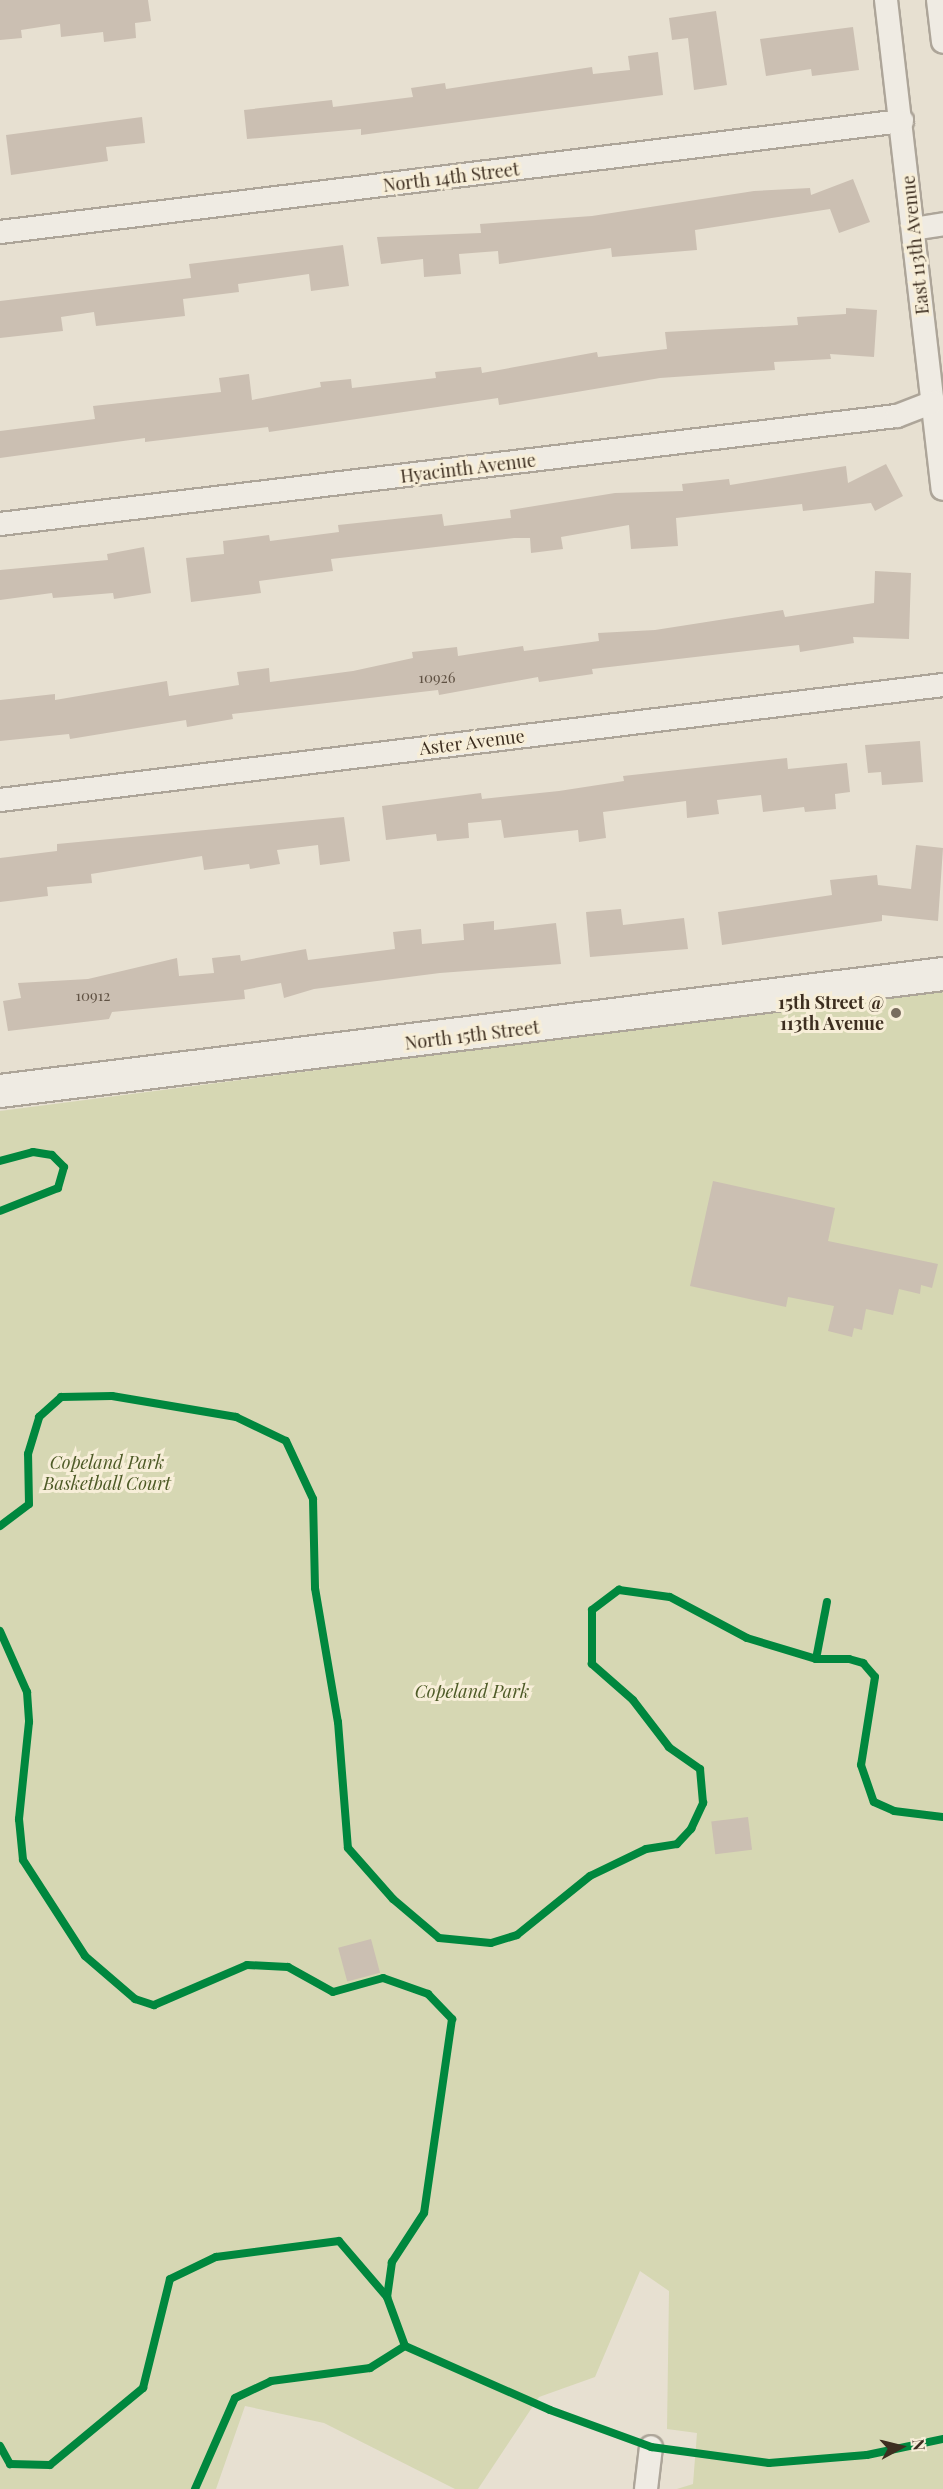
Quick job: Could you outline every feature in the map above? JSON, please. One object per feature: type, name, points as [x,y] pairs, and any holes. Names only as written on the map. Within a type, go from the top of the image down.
[{"type":"street","name":"East 113th Avenue","points":[[886,0],[902,121],[943,489]]},
{"type":"street","points":[[938,0],[943,42]]},
{"type":"street","name":"North 14th Street","points":[[0,232],[902,121]]},
{"type":"street","points":[[913,229],[943,224]]},
{"type":"street","name":"Hyacinth Avenue","points":[[0,524],[897,416],[933,402]]},
{"type":"street","name":"Aster Avenue","points":[[0,800],[943,685]]},
{"type":"street","name":"North 15th Street","points":[[0,1091],[943,974]]},
{"type":"street","points":[[646,2486],[651,2447]]},
{"type":"green space","name":"Copeland Park","points":[[943,989],[943,2489],[677,2489],[693,2484],[697,2433],[667,2429],[669,2291],[640,2271],[595,2377],[539,2397],[478,2489],[455,2489],[324,2423],[245,2406],[216,2489],[0,2489],[0,1111]]},
{"type":"building","points":[[0,0],[148,0],[151,21],[135,23],[136,38],[104,42],[103,32],[61,37],[60,24],[21,30],[22,38],[0,40]]},
{"type":"building","points":[[716,11],[727,85],[694,90],[688,38],[672,40],[669,18]]},
{"type":"building","points":[[853,27],[859,70],[812,76],[811,69],[766,76],[760,39]]},
{"type":"building","points":[[658,52],[663,95],[361,135],[361,129],[247,139],[244,110],[332,100],[333,107],[413,97],[411,88],[445,83],[446,89],[592,67],[593,74],[630,70],[628,56]]},
{"type":"building","points":[[142,117],[145,143],[106,147],[108,161],[11,175],[6,135]]},
{"type":"building","points":[[853,179],[870,222],[839,233],[830,209],[695,230],[697,250],[612,257],[611,248],[499,264],[498,251],[459,254],[461,274],[424,277],[423,259],[381,264],[377,237],[481,233],[480,224],[592,216],[754,191],[810,188],[811,195]]},
{"type":"building","points":[[343,245],[349,286],[311,291],[309,274],[238,284],[239,292],[183,299],[185,316],[96,326],[94,312],[61,317],[63,331],[0,338],[0,301],[191,278],[189,264]]},
{"type":"building","points":[[846,308],[877,310],[874,357],[830,354],[831,359],[774,362],[775,370],[660,378],[499,405],[498,398],[269,432],[268,427],[145,442],[145,438],[0,458],[0,431],[95,419],[93,406],[221,392],[219,378],[249,374],[252,400],[321,387],[320,382],[351,379],[352,388],[436,378],[435,372],[481,367],[482,373],[597,352],[598,357],[667,349],[665,332],[798,325],[797,317],[846,314]]},
{"type":"building","points":[[886,464],[903,496],[875,511],[871,503],[803,511],[802,504],[676,518],[678,546],[631,549],[629,525],[561,537],[563,549],[531,553],[530,538],[514,538],[331,559],[333,571],[259,581],[261,593],[191,602],[186,558],[224,554],[223,541],[269,535],[270,541],[339,532],[338,525],[442,514],[444,526],[511,518],[510,510],[615,493],[683,491],[682,484],[729,479],[730,485],[846,466],[848,483]]},
{"type":"building","points":[[144,547],[151,593],[114,599],[113,593],[53,598],[52,593],[0,600],[0,570],[108,560],[107,554]]},
{"type":"building","points":[[875,571],[911,573],[909,639],[853,637],[854,643],[800,652],[799,645],[592,669],[593,674],[539,682],[538,677],[439,695],[438,690],[232,714],[233,719],[187,727],[186,720],[70,739],[69,734],[0,741],[0,700],[55,694],[55,700],[167,681],[169,696],[239,685],[237,672],[269,668],[270,682],[353,671],[413,658],[412,652],[457,647],[458,656],[523,646],[524,651],[599,641],[598,633],[655,630],[783,610],[785,617],[874,603]]},
{"type":"building","points":[[920,741],[923,782],[882,785],[881,772],[868,773],[865,745]]},
{"type":"building","points":[[787,758],[788,769],[847,763],[850,792],[835,794],[836,809],[805,812],[804,807],[763,812],[761,795],[717,800],[719,814],[687,818],[686,801],[603,812],[606,838],[579,842],[578,830],[504,838],[501,820],[468,823],[469,838],[437,841],[436,834],[386,840],[382,806],[481,793],[482,799],[559,791],[624,781],[623,776]]},
{"type":"building","points":[[344,817],[350,861],[320,865],[318,845],[277,850],[280,864],[250,869],[249,864],[204,870],[202,856],[91,874],[92,883],[47,887],[48,896],[0,902],[0,858],[57,851],[57,844]]},
{"type":"building","points":[[916,845],[943,848],[938,921],[882,915],[882,921],[722,945],[718,912],[832,895],[830,880],[877,875],[878,885],[911,889]]},
{"type":"building","points":[[621,909],[623,925],[684,918],[688,949],[590,957],[586,912]]},
{"type":"building","points":[[494,921],[494,930],[556,923],[561,964],[440,973],[314,989],[284,998],[281,983],[244,990],[245,999],[112,1012],[109,1019],[8,1031],[3,1001],[21,998],[18,983],[88,979],[177,958],[179,976],[214,973],[212,958],[240,955],[241,961],[306,949],[308,960],[395,949],[393,932],[421,929],[422,944],[464,940],[463,924]]},
{"type":"building","points":[[713,1181],[835,1208],[828,1241],[938,1264],[932,1288],[921,1285],[920,1294],[899,1289],[893,1315],[866,1309],[862,1330],[854,1328],[852,1337],[828,1331],[834,1306],[788,1297],[786,1307],[690,1286]]},
{"type":"building","points":[[748,1817],[752,1850],[715,1854],[711,1822]]},
{"type":"building","points":[[371,1939],[380,1973],[347,1982],[338,1948]]},
{"type":"cycle path","points":[[0,1161],[33,1152],[52,1155],[64,1167],[58,1188],[0,1211]]},
{"type":"cycle path","points":[[0,1526],[29,1504],[28,1454],[39,1417],[61,1397],[112,1396],[236,1417],[286,1441],[313,1499],[315,1588],[338,1722],[348,1848],[393,1899],[439,1938],[491,1943],[517,1935],[590,1876],[646,1849],[677,1844],[691,1829],[703,1803],[700,1769],[669,1747],[633,1700],[592,1664],[592,1610],[619,1590],[670,1597],[747,1638],[816,1659],[827,1602]]},
{"type":"cycle path","points":[[0,1631],[27,1692],[29,1722],[19,1819],[23,1860],[85,1956],[135,1999],[154,2005],[247,1965],[288,1967],[333,1992],[383,1978],[428,1994],[452,2019],[424,2213],[392,2262],[387,2297]]},
{"type":"cycle path","points":[[816,1659],[849,1659],[863,1663],[875,1677],[861,1765],[874,1802],[894,1811],[943,1817]]},
{"type":"cycle path","points":[[0,2446],[10,2464],[50,2465],[143,2388],[170,2279],[216,2257],[339,2241],[387,2297],[405,2346],[550,2410],[651,2447],[769,2463],[867,2455],[943,2439]]},
{"type":"cycle path","points":[[195,2489],[235,2398],[271,2381],[370,2368],[405,2346]]},
{"type":"place","name":"15th Street @ 113th Avenue","points":[[896,1013]]},
{"type":"park label","name":"Copeland Park Basketball Court","points":[[107,1473]]}]
